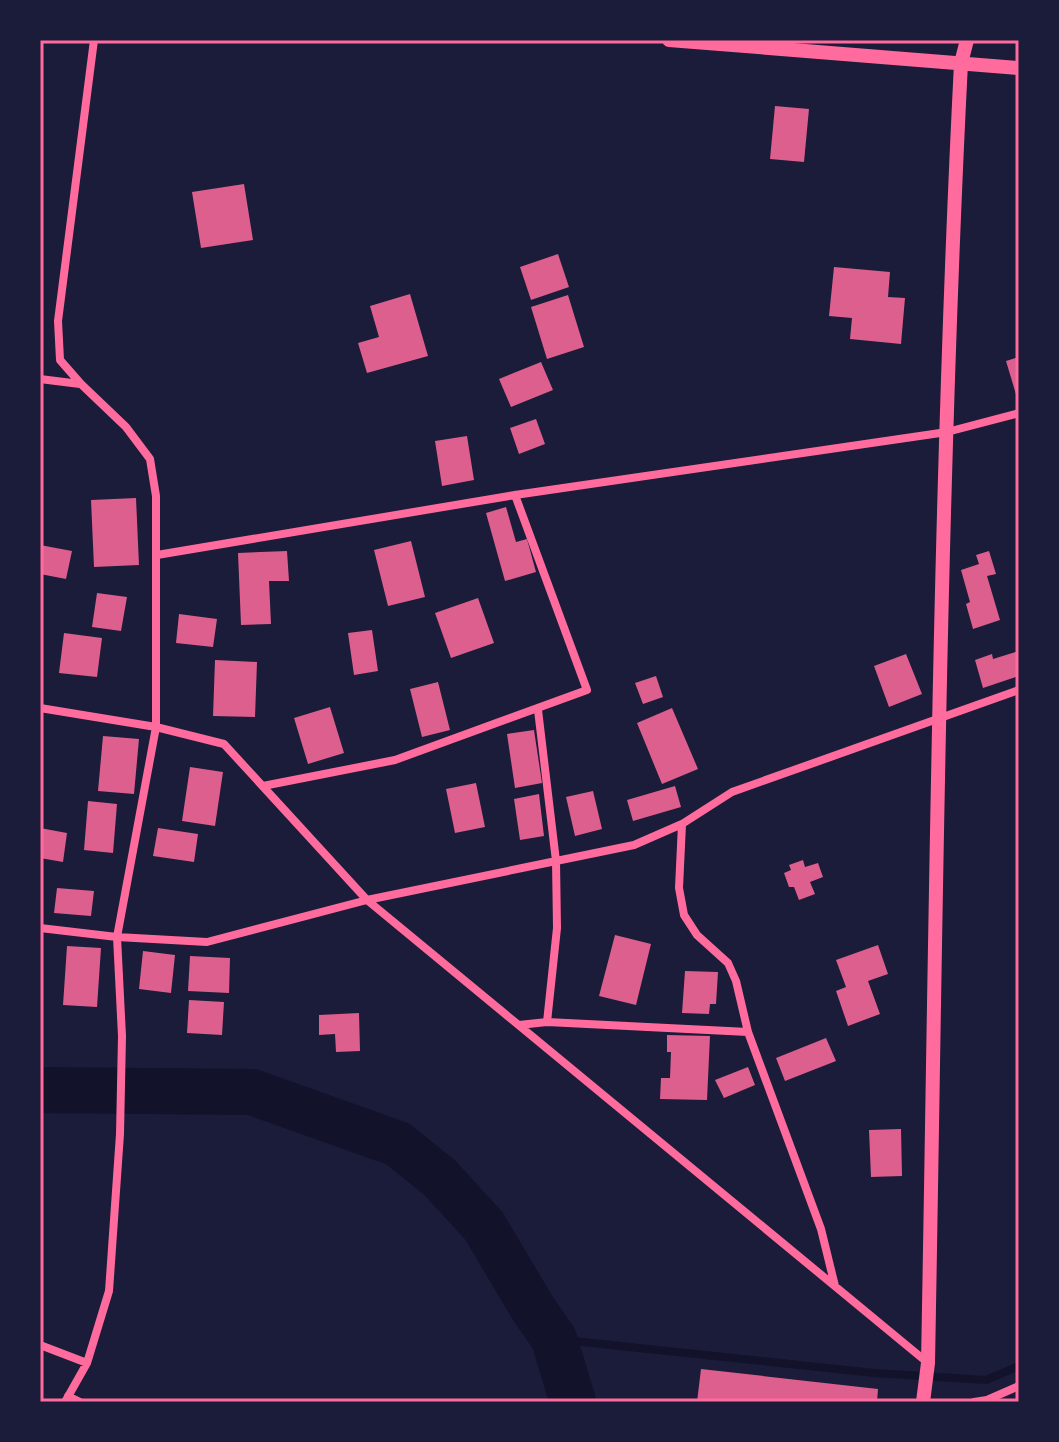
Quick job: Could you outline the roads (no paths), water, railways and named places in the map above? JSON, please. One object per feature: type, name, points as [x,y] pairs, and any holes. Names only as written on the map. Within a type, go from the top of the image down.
[{"type":"street","points":[[80,1402],[67,1399],[87,1363],[109,1291],[120,1134],[122,1036],[117,937],[156,727],[156,496],[150,459],[126,427],[60,360],[58,321],[94,40]]},
{"type":"street","points":[[669,40],[1019,68]]},
{"type":"street","points":[[924,1397],[928,1365],[950,273],[961,63],[967,40]]},
{"type":"street","points":[[40,379],[81,384]]},
{"type":"street","points":[[157,555],[515,495],[947,432],[1019,413]]},
{"type":"street","points":[[263,786],[395,760],[587,690],[515,495]]},
{"type":"street","points":[[40,928],[117,937],[207,942],[367,900],[634,845],[682,824],[732,792],[1019,690]]},
{"type":"street","points":[[40,708],[156,727],[224,744],[367,900],[928,1365]]},
{"type":"street","points":[[538,710],[556,861],[557,928],[547,1022]]},
{"type":"street","points":[[682,824],[679,888],[684,915],[697,935],[728,963],[736,981],[748,1032],[821,1229],[835,1286]]},
{"type":"street","points":[[519,1025],[547,1022],[748,1032]]},
{"type":"street","points":[[40,1345],[87,1363]]},
{"type":"street","points":[[974,1402],[987,1400],[1019,1386]]},
{"type":"waterway","points":[[40,1090],[252,1092],[398,1144],[440,1178],[484,1226],[554,1339],[573,1402]]},
{"type":"waterway","points":[[554,1339],[874,1373],[986,1380],[1019,1366]]}]
